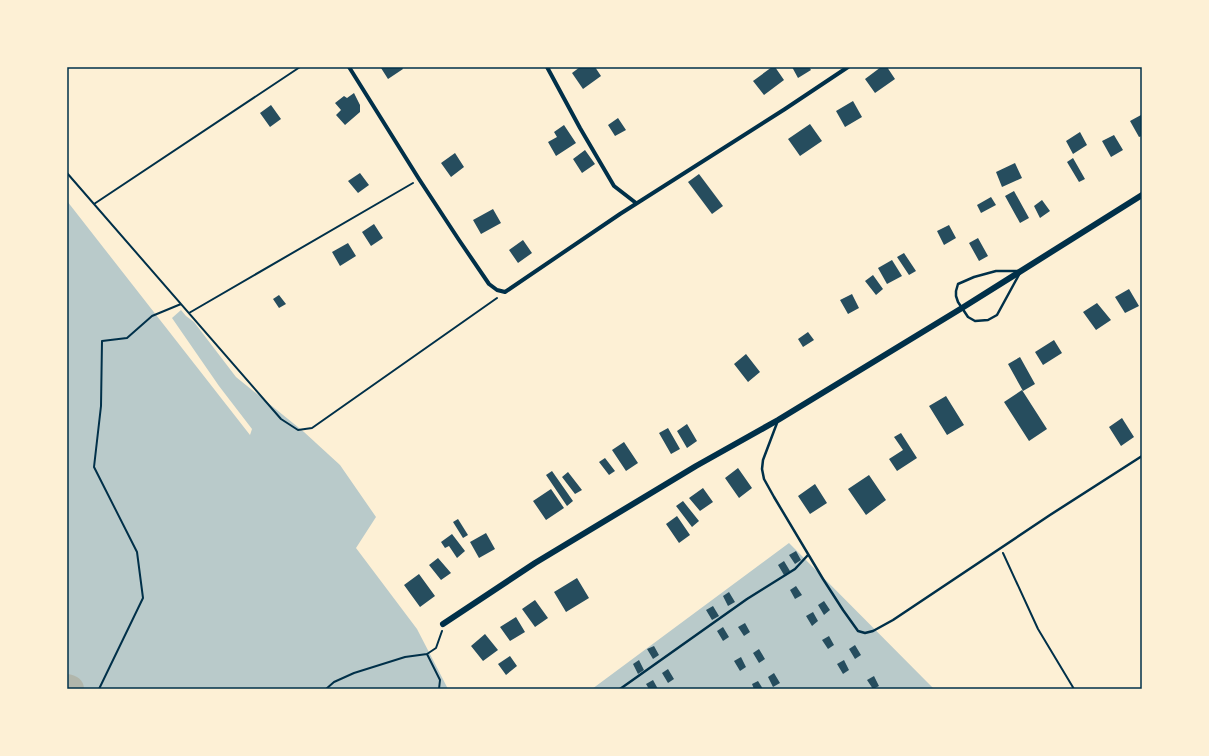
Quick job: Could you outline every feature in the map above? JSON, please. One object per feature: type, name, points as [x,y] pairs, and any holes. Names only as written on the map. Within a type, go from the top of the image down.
[{"type":"street","points":[[349,67],[419,179],[489,284],[497,290],[504,292],[636,204],[848,67]]},
{"type":"street","points":[[547,67],[614,186],[636,204]]},
{"type":"street","points":[[443,624],[534,563],[696,466],[778,420],[962,308],[1142,195]]},
{"type":"lane","points":[[996,271],[1021,271],[997,316],[988,320],[975,321],[968,317],[956,296],[958,284],[974,276],[996,271]]},
{"type":"lane","points":[[778,420],[763,460],[762,469],[764,478],[808,555],[853,625],[858,631],[865,633],[873,631],[893,620],[1050,515],[1142,456]]},
{"type":"lane","points":[[620,689],[747,599],[795,569],[808,555]]},
{"type":"path","points":[[94,204],[300,67]]},
{"type":"path","points":[[67,173],[281,419],[298,430],[312,428],[504,292]]},
{"type":"path","points":[[189,313],[419,179]]},
{"type":"path","points":[[99,689],[143,598],[137,552],[94,467],[101,406],[102,341],[127,338],[152,316],[181,304]]},
{"type":"path","points":[[1001,548],[1038,629],[1074,689]]},
{"type":"path","points":[[326,689],[334,682],[354,673],[405,657],[427,654],[436,648],[442,634],[443,624]]},
{"type":"path","points":[[427,654],[440,680],[438,689]]},
{"type":"shaded area","points":[[67,201],[250,435],[252,429],[219,386],[172,318],[181,310],[194,322],[236,377],[304,432],[340,465],[376,517],[356,548],[417,629],[448,689],[67,689]]},
{"type":"shaded area","points":[[789,543],[934,689],[592,689]]},
{"type":"building","points":[[402,67],[403,69],[388,79],[381,68]]},
{"type":"building","points":[[580,67],[595,67],[601,76],[583,89],[572,73]]},
{"type":"building","points":[[772,67],[775,67],[784,80],[764,95],[753,81]]},
{"type":"building","points":[[792,67],[809,67],[811,70],[798,78]]},
{"type":"building","points":[[881,67],[887,67],[895,79],[875,93],[865,79]]},
{"type":"building","points":[[354,93],[360,105],[360,112],[345,125],[336,115],[341,110],[335,103],[344,96],[347,98]]},
{"type":"building","points":[[853,101],[862,117],[845,127],[836,111]]},
{"type":"building","points":[[271,105],[281,119],[270,127],[260,113]]},
{"type":"building","points":[[1141,115],[1142,136],[1139,137],[1130,121]]},
{"type":"building","points":[[618,118],[626,130],[615,136],[608,125]]},
{"type":"building","points":[[810,124],[822,141],[800,156],[788,139]]},
{"type":"building","points":[[564,125],[576,143],[556,156],[548,142],[557,137],[554,132]]},
{"type":"building","points":[[1080,132],[1087,145],[1073,154],[1066,141]]},
{"type":"building","points":[[1114,135],[1123,150],[1111,157],[1102,141]]},
{"type":"building","points":[[585,150],[595,164],[582,173],[573,159]]},
{"type":"building","points":[[455,153],[464,167],[451,177],[441,163]]},
{"type":"building","points":[[1073,158],[1085,179],[1079,182],[1067,162]]},
{"type":"building","points":[[1015,163],[1022,178],[1002,187],[996,172]]},
{"type":"building","points":[[360,173],[369,185],[358,193],[348,181]]},
{"type":"building","points":[[699,174],[723,206],[712,214],[688,182]]},
{"type":"building","points":[[1014,191],[1029,218],[1020,223],[1005,196]]},
{"type":"building","points":[[991,197],[996,205],[981,213],[977,205]]},
{"type":"building","points":[[1042,200],[1050,211],[1040,218],[1034,206]]},
{"type":"building","points":[[493,209],[501,223],[481,234],[473,220]]},
{"type":"building","points":[[374,224],[383,238],[371,246],[362,232]]},
{"type":"building","points":[[949,225],[956,238],[944,245],[937,231]]},
{"type":"building","points":[[978,238],[988,256],[979,261],[969,243]]},
{"type":"building","points":[[523,240],[532,253],[518,263],[509,250]]},
{"type":"building","points":[[348,243],[356,256],[340,266],[332,252]]},
{"type":"building","points":[[904,253],[916,271],[909,275],[897,257]]},
{"type":"building","points":[[892,260],[902,276],[887,284],[878,268]]},
{"type":"building","points":[[873,275],[883,289],[876,295],[865,281]]},
{"type":"building","points":[[1129,289],[1139,306],[1125,313],[1115,297]]},
{"type":"building","points":[[852,294],[859,308],[848,314],[840,300]]},
{"type":"building","points":[[279,295],[286,304],[279,308],[273,299]]},
{"type":"building","points":[[1097,303],[1111,320],[1096,330],[1083,312]]},
{"type":"building","points":[[808,332],[814,340],[803,347],[798,339]]},
{"type":"building","points":[[1054,340],[1062,353],[1043,365],[1035,352]]},
{"type":"building","points":[[746,354],[760,372],[748,382],[734,364]]},
{"type":"building","points":[[1020,357],[1035,384],[1023,391],[1008,364]]},
{"type":"building","points":[[1022,390],[1047,429],[1029,441],[1004,402]]},
{"type":"building","points":[[946,396],[964,425],[947,435],[929,406]]},
{"type":"building","points":[[1122,418],[1134,437],[1121,446],[1109,427]]},
{"type":"building","points":[[687,424],[697,441],[687,448],[677,431]]},
{"type":"building","points":[[668,428],[680,449],[671,454],[659,433]]},
{"type":"building","points":[[901,433],[917,458],[897,471],[889,459],[903,450],[894,437]]},
{"type":"building","points":[[624,442],[638,463],[626,471],[612,450]]},
{"type":"building","points":[[605,458],[615,471],[609,475],[599,462]]},
{"type":"building","points":[[738,468],[752,488],[739,498],[725,478]]},
{"type":"building","points":[[552,471],[573,501],[567,506],[546,475]]},
{"type":"building","points":[[568,472],[582,490],[575,494],[562,477]]},
{"type":"building","points":[[869,475],[886,500],[866,515],[848,489]]},
{"type":"building","points":[[815,484],[827,503],[810,514],[798,496]]},
{"type":"building","points":[[703,488],[713,502],[700,511],[689,498]]},
{"type":"building","points":[[551,489],[564,508],[546,520],[533,501]]},
{"type":"building","points":[[683,501],[699,521],[692,527],[676,506]]},
{"type":"building","points":[[677,516],[690,535],[679,543],[666,524]]},
{"type":"building","points":[[458,519],[468,535],[463,538],[453,522]]},
{"type":"building","points":[[486,533],[495,549],[479,558],[470,542]]},
{"type":"building","points":[[452,534],[465,551],[457,558],[449,546],[445,548],[441,542]]},
{"type":"building","points":[[796,551],[801,560],[795,564],[789,555]]},
{"type":"building","points":[[438,558],[451,573],[441,580],[429,565]]},
{"type":"building","points":[[784,561],[790,571],[784,575],[778,565]]},
{"type":"building","points":[[419,574],[435,596],[420,607],[404,585]]},
{"type":"building","points":[[577,578],[589,598],[566,612],[554,592]]},
{"type":"building","points":[[796,586],[802,595],[795,599],[790,590]]},
{"type":"building","points":[[729,592],[735,602],[728,606],[723,596]]},
{"type":"building","points":[[535,600],[548,618],[535,627],[522,609]]},
{"type":"building","points":[[824,601],[830,610],[824,615],[818,605]]},
{"type":"building","points":[[713,606],[719,616],[712,620],[706,610]]},
{"type":"building","points":[[813,612],[818,621],[812,626],[806,616]]},
{"type":"building","points":[[516,617],[525,632],[510,641],[500,627]]},
{"type":"building","points":[[745,623],[750,632],[744,636],[738,627]]},
{"type":"building","points":[[723,627],[729,637],[723,641],[717,631]]},
{"type":"building","points":[[485,634],[498,650],[483,661],[471,646]]},
{"type":"building","points":[[829,636],[834,645],[828,649],[822,640]]},
{"type":"building","points":[[855,645],[861,655],[855,659],[849,649]]},
{"type":"building","points":[[654,646],[659,655],[653,659],[647,649]]},
{"type":"building","points":[[759,649],[765,659],[759,663],[753,653]]},
{"type":"building","points":[[510,656],[517,666],[506,675],[498,664]]},
{"type":"building","points":[[741,657],[746,667],[740,671],[734,661]]},
{"type":"building","points":[[639,660],[644,670],[638,674],[633,664]]},
{"type":"building","points":[[844,660],[849,670],[843,674],[837,664]]},
{"type":"building","points":[[668,669],[674,679],[668,683],[662,673]]},
{"type":"building","points":[[774,673],[780,683],[773,687],[768,677]]},
{"type":"building","points":[[874,676],[879,686],[873,689],[867,680]]},
{"type":"building","points":[[653,680],[658,689],[649,689],[646,684]]},
{"type":"building","points":[[758,681],[763,689],[754,689],[752,684]]}]
